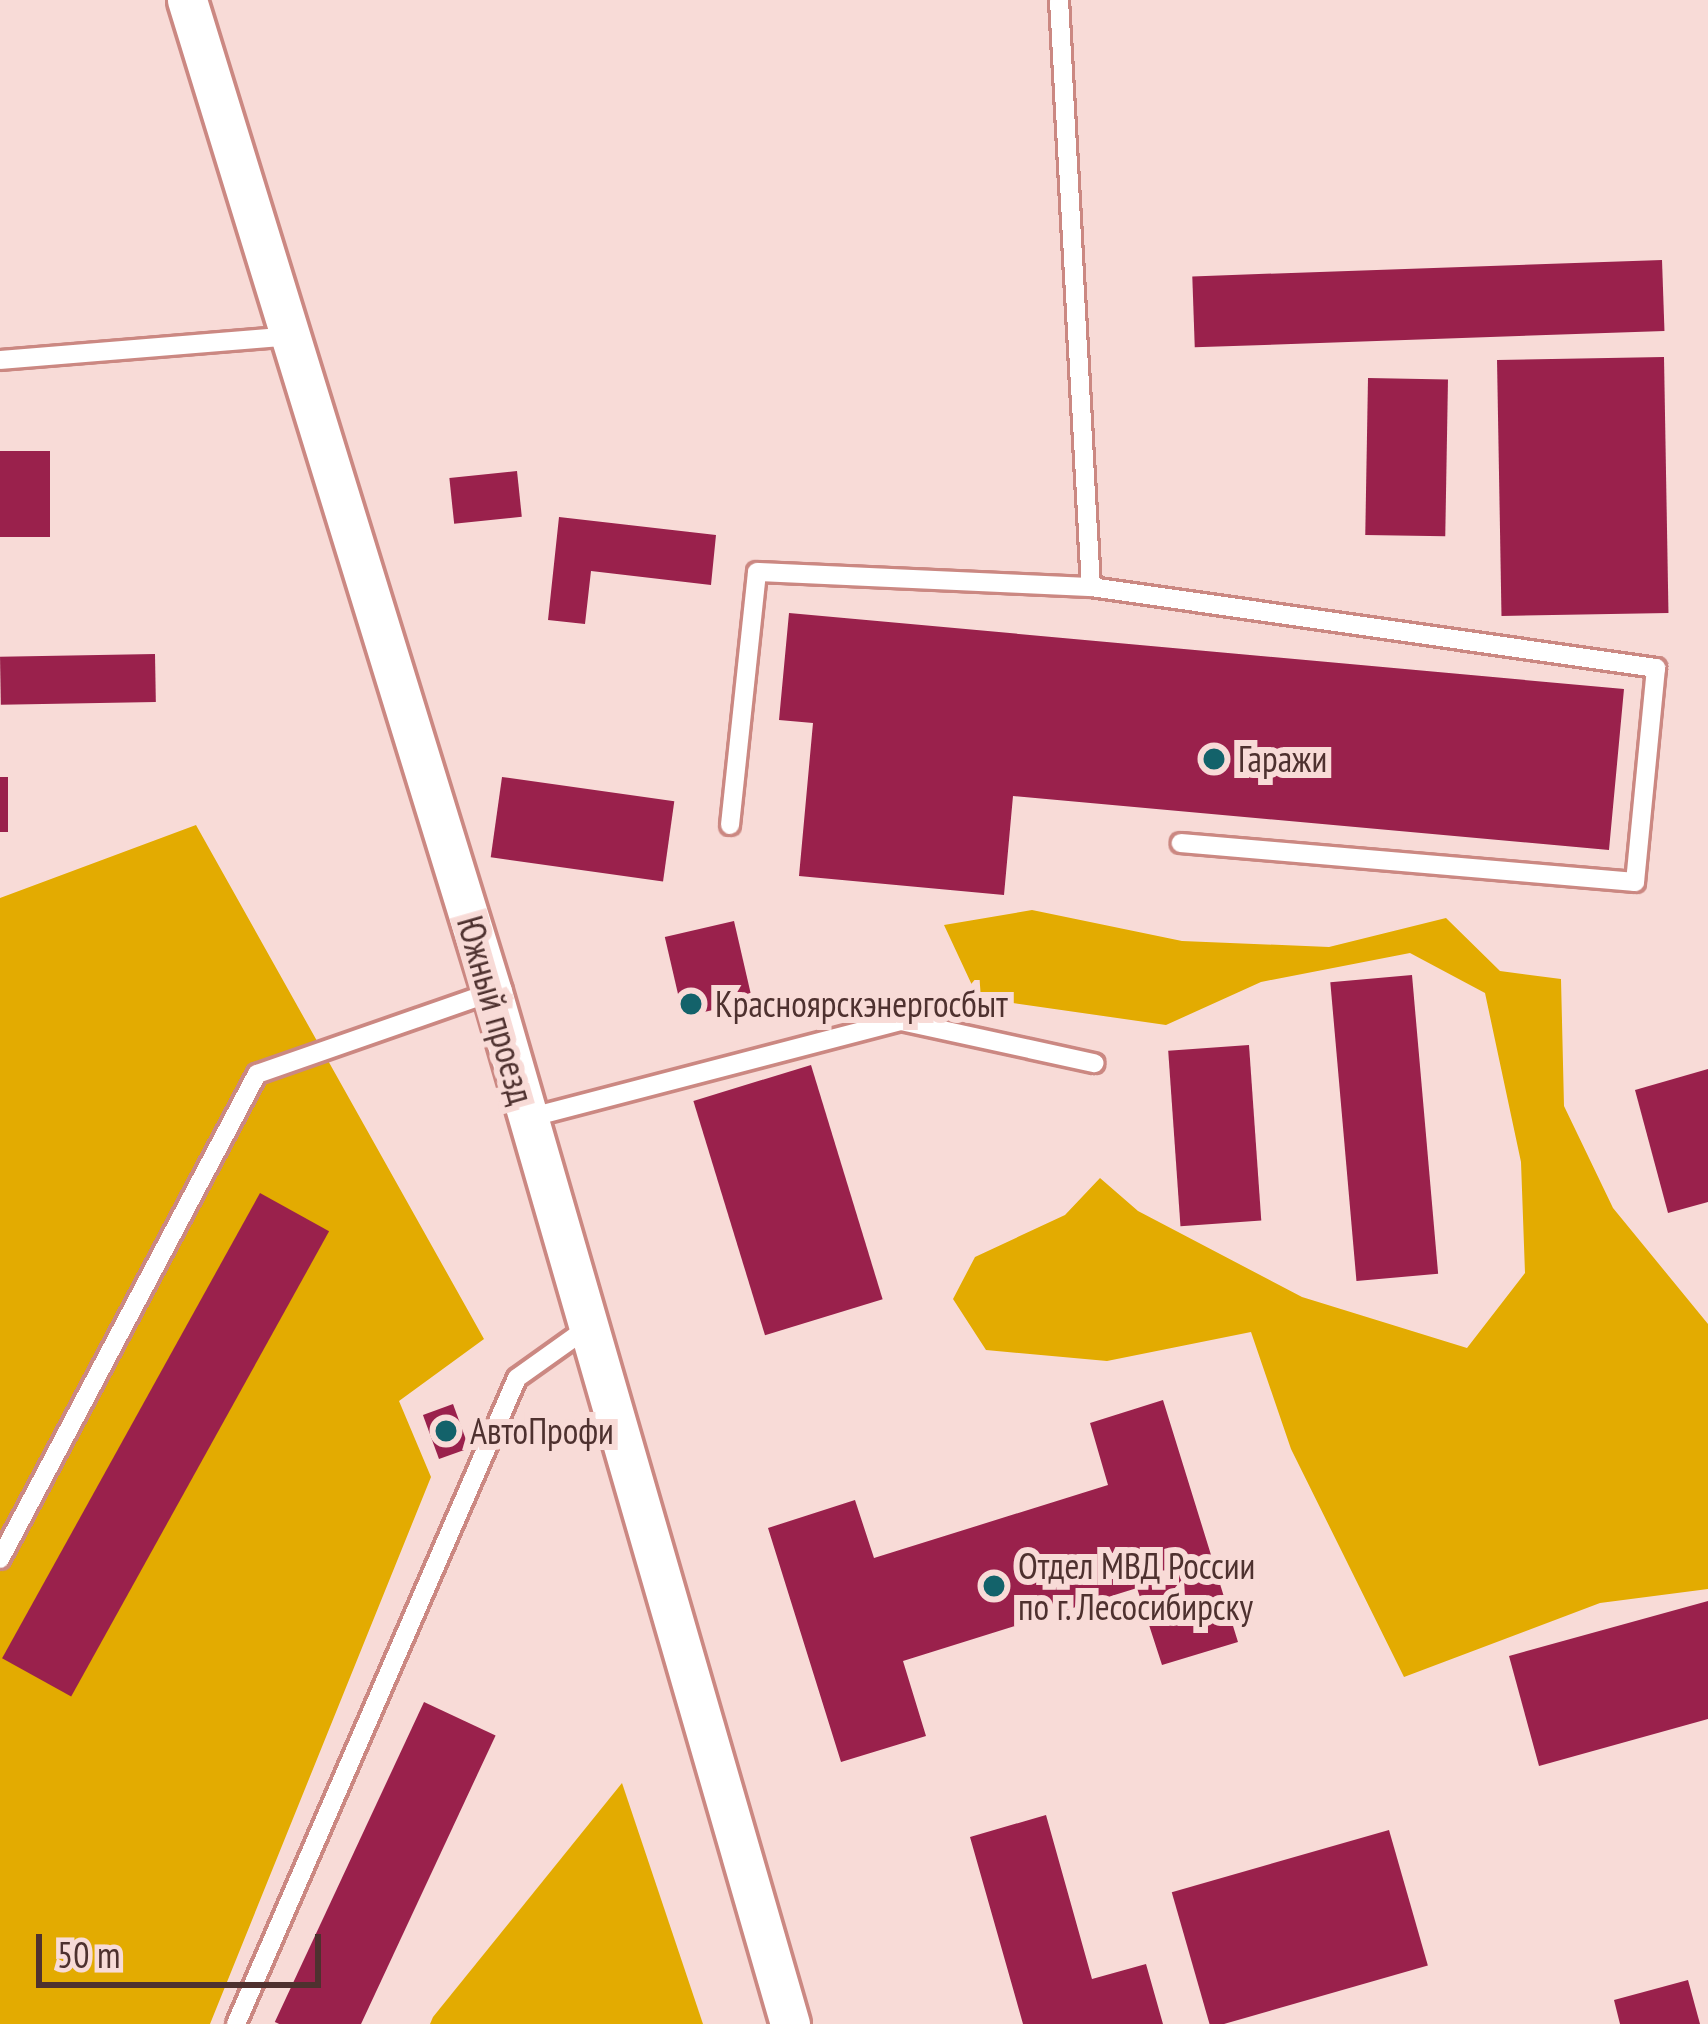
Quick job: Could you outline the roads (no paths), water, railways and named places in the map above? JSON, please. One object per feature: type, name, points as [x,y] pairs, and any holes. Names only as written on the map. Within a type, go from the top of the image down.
[{"type":"street","name":"Южный проезд","points":[[187,0],[492,992],[790,2024]]},
{"type":"lane","points":[[1058,0],[1091,587]]},
{"type":"lane","points":[[0,360],[293,336]]},
{"type":"lane","points":[[730,825],[757,572],[1091,587],[1656,668],[1635,882],[1181,844]]},
{"type":"lane","points":[[0,1559],[257,1074],[492,992]]},
{"type":"lane","points":[[528,1118],[901,1021],[1094,1063]]},
{"type":"lane","points":[[236,2024],[517,1378],[587,1328]]},
{"type":"place","name":"Гаражи","points":[[1214,759]]},
{"type":"place","name":"Красноярскэнергосбыт","points":[[691,1004]]},
{"type":"place","name":"АвтоПрофи","points":[[446,1431]]},
{"type":"place","name":"Отдел МВД России по г. Лесосибирску","points":[[994,1586]]}]
